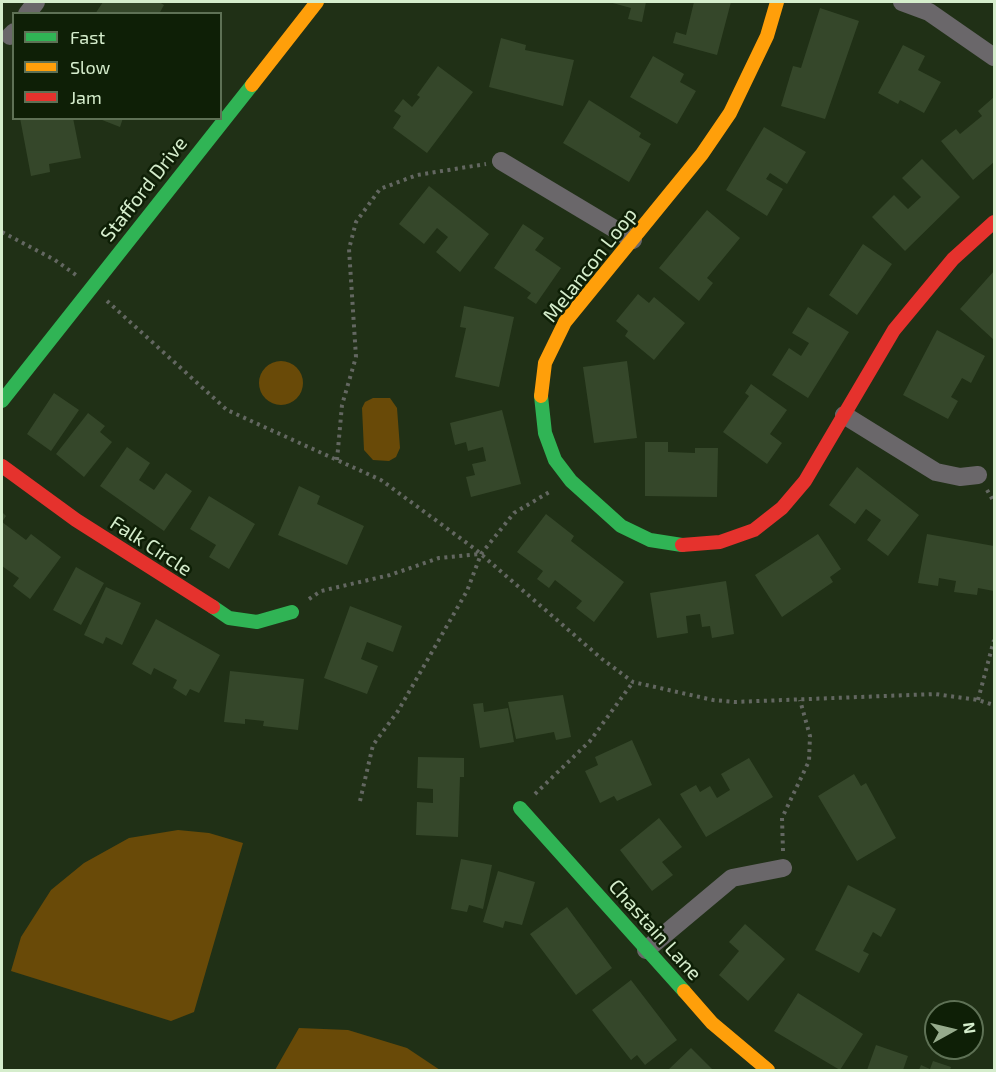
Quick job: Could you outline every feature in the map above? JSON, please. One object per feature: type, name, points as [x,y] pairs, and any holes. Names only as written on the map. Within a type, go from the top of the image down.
[{"type":"street","name":"Stafford Drive","points":[[2,401],[317,2]]},
{"type":"street","name":"Melancon Loop","points":[[777,2],[766,36],[730,113],[702,154],[565,322],[545,363],[540,401],[545,433],[555,460],[571,481],[621,526],[650,540],[686,546],[720,542],[754,530],[782,508],[805,481],[894,330],[920,296],[953,259],[994,222]]},
{"type":"street","points":[[902,2],[929,12],[994,57]]},
{"type":"street","points":[[501,161],[633,240]]},
{"type":"street","points":[[844,415],[936,472],[960,477],[978,475]]},
{"type":"street","name":"Falk Circle","points":[[2,466],[76,520],[229,618],[256,622],[292,612]]},
{"type":"street","name":"Chastain Lane","points":[[520,808],[712,1023],[768,1071]]},
{"type":"street","points":[[646,950],[732,878],[783,868]]},
{"type":"path","points":[[337,460],[342,405],[356,357],[349,249],[356,222],[380,189],[417,175],[501,161]]},
{"type":"path","points":[[2,232],[55,260],[92,287],[227,410],[381,480],[481,554],[602,659],[633,682],[712,700],[800,700],[935,694],[978,700],[994,705]]},
{"type":"path","points":[[360,801],[373,745],[398,711],[467,591],[481,554],[514,513],[571,481]]},
{"type":"path","points":[[292,612],[321,591],[390,575],[439,558],[481,554]]},
{"type":"path","points":[[978,700],[994,640]]},
{"type":"path","points":[[520,808],[590,741],[633,682]]},
{"type":"path","points":[[783,868],[782,818],[805,773],[811,747],[800,700]]},
{"type":"shaded area","points":[[281,361],[290,362],[297,367],[302,374],[302,392],[297,399],[290,404],[281,405],[272,404],[265,399],[260,392],[259,383],[260,374],[265,367],[272,362]]},
{"type":"shaded area","points":[[373,398],[390,398],[397,408],[400,448],[396,457],[389,461],[373,460],[364,450],[362,408],[365,402]]},
{"type":"shaded area","points":[[178,830],[209,833],[243,843],[194,1012],[171,1021],[11,971],[21,937],[51,890],[84,863],[129,838]]},
{"type":"shaded area","points":[[299,1028],[348,1030],[407,1048],[440,1070],[275,1070]]},
{"type":"building","points":[[103,2],[159,2],[164,5],[160,12],[96,12]]},
{"type":"building","points":[[609,2],[646,2],[642,22],[628,19],[631,8]]},
{"type":"building","points":[[694,2],[731,2],[717,55],[673,43],[676,32],[686,35]]},
{"type":"building","points":[[820,8],[859,21],[825,119],[781,106],[793,66],[801,68]]},
{"type":"building","points":[[501,38],[526,45],[525,50],[574,60],[563,106],[489,87]]},
{"type":"building","points":[[903,45],[925,56],[918,70],[941,82],[924,113],[900,100],[898,104],[878,93]]},
{"type":"building","points":[[653,56],[684,74],[680,82],[696,91],[677,124],[630,97]]},
{"type":"building","points":[[438,66],[473,92],[427,153],[393,128],[401,116],[394,111],[403,99],[412,107],[420,97],[417,95]]},
{"type":"building","points":[[994,97],[994,162],[973,180],[941,141],[956,129],[960,134],[982,116],[978,111]]},
{"type":"building","points":[[589,100],[641,133],[639,137],[651,144],[629,182],[563,143]]},
{"type":"building","points":[[20,120],[73,120],[81,158],[49,164],[50,172],[31,176]]},
{"type":"building","points":[[102,120],[122,120],[120,127]]},
{"type":"building","points":[[764,127],[806,152],[787,184],[770,173],[766,179],[783,189],[767,216],[726,190]]},
{"type":"building","points":[[922,159],[960,197],[905,251],[872,217],[894,195],[908,209],[921,197],[902,178]]},
{"type":"building","points":[[429,186],[489,234],[460,272],[436,252],[448,237],[437,228],[424,244],[399,224]]},
{"type":"building","points":[[707,210],[740,238],[707,278],[713,283],[699,301],[659,268]]},
{"type":"building","points":[[523,224],[544,238],[535,250],[561,268],[536,304],[527,298],[531,293],[494,268]]},
{"type":"building","points":[[863,244],[892,264],[857,315],[829,295]]},
{"type":"building","points":[[994,271],[994,340],[960,309]]},
{"type":"building","points":[[638,294],[649,303],[654,297],[685,323],[654,360],[625,336],[628,331],[616,321]]},
{"type":"building","points":[[464,306],[514,317],[499,387],[455,377],[466,328],[460,327]]},
{"type":"building","points":[[808,307],[849,332],[808,398],[772,375],[789,348],[801,356],[809,343],[792,333]]},
{"type":"building","points":[[937,330],[985,356],[971,383],[962,378],[951,397],[958,401],[948,419],[903,395]]},
{"type":"building","points":[[627,361],[637,438],[594,443],[583,367]]},
{"type":"building","points":[[751,384],[787,410],[770,434],[782,443],[767,464],[723,432],[749,396],[745,393]]},
{"type":"building","points":[[54,393],[79,410],[51,451],[27,434]]},
{"type":"building","points":[[502,410],[521,484],[471,497],[466,477],[475,475],[472,464],[486,461],[483,447],[468,451],[466,442],[455,445],[450,423]]},
{"type":"building","points":[[88,413],[105,426],[100,432],[112,442],[84,477],[56,454]]},
{"type":"building","points":[[645,442],[668,442],[668,452],[695,453],[695,448],[718,448],[717,497],[645,496]]},
{"type":"building","points":[[127,447],[150,463],[139,480],[154,490],[166,473],[192,491],[164,531],[100,486]]},
{"type":"building","points":[[857,467],[919,515],[888,556],[867,540],[881,520],[866,509],[855,524],[829,505]]},
{"type":"building","points":[[299,486],[320,496],[317,504],[364,526],[347,565],[278,535]]},
{"type":"building","points":[[209,496],[255,524],[229,569],[209,557],[216,545],[190,529]]},
{"type":"building","points":[[546,514],[574,536],[571,541],[624,582],[594,622],[576,608],[582,601],[555,580],[549,588],[537,579],[543,571],[517,552]]},
{"type":"building","points":[[2,522],[26,540],[31,534],[61,557],[30,599],[13,586],[19,578],[2,566]]},
{"type":"building","points":[[818,534],[841,569],[830,577],[833,582],[782,617],[755,575]]},
{"type":"building","points":[[927,534],[994,546],[994,591],[978,588],[977,595],[954,592],[956,581],[939,578],[938,586],[918,583]]},
{"type":"building","points":[[76,567],[104,583],[81,625],[53,610]]},
{"type":"building","points":[[726,581],[734,634],[712,638],[710,626],[702,627],[700,614],[686,616],[688,633],[657,638],[650,593]]},
{"type":"building","points":[[106,587],[141,603],[122,645],[106,637],[103,644],[84,635]]},
{"type":"building","points":[[350,606],[402,626],[393,652],[367,642],[361,659],[378,666],[367,694],[324,678]]},
{"type":"building","points":[[156,619],[220,655],[199,693],[190,689],[186,696],[173,688],[177,680],[154,668],[151,675],[132,664]]},
{"type":"building","points":[[230,671],[304,679],[298,730],[263,726],[264,721],[245,719],[245,724],[224,722]]},
{"type":"building","points":[[563,695],[571,737],[556,740],[554,732],[516,739],[508,702]]},
{"type":"building","points":[[483,703],[484,712],[508,708],[514,742],[480,748],[473,704]]},
{"type":"building","points":[[632,740],[652,785],[617,801],[614,796],[600,803],[585,771],[598,765],[595,757]]},
{"type":"building","points":[[418,757],[464,758],[464,777],[460,777],[458,837],[416,835],[417,802],[433,803],[433,789],[417,788]]},
{"type":"building","points":[[749,758],[773,797],[706,837],[680,794],[696,785],[700,792],[710,786],[717,798],[730,790],[721,774]]},
{"type":"building","points":[[854,774],[861,786],[866,783],[896,838],[857,861],[818,796]]},
{"type":"building","points":[[659,818],[682,847],[662,862],[673,875],[652,891],[620,850]]},
{"type":"building","points":[[461,859],[492,865],[483,909],[469,905],[467,912],[451,909]]},
{"type":"building","points":[[498,871],[535,882],[522,925],[505,921],[503,928],[483,922]]},
{"type":"building","points":[[848,885],[896,909],[881,937],[873,932],[863,951],[869,954],[859,973],[815,950]]},
{"type":"building","points":[[567,907],[612,968],[576,995],[530,934]]},
{"type":"building","points":[[745,924],[785,959],[748,1001],[719,975],[739,951],[729,942]]},
{"type":"building","points":[[631,980],[677,1040],[645,1065],[637,1055],[631,1060],[592,1010]]},
{"type":"building","points":[[798,993],[863,1034],[840,1070],[774,1031]]},
{"type":"building","points":[[876,1045],[908,1056],[903,1070],[867,1070]]},
{"type":"building","points":[[691,1048],[713,1070],[668,1070]]},
{"type":"building","points":[[933,1061],[951,1067],[950,1070],[919,1070],[921,1065],[930,1069]]},
{"type":"traffic: fast","points":[[2,401],[252,85]]},
{"type":"traffic: fast","points":[[541,396],[545,433],[555,460],[571,481],[621,526],[650,540],[682,545]]},
{"type":"traffic: fast","points":[[213,607],[229,618],[257,622],[292,612]]},
{"type":"traffic: fast","points":[[520,808],[684,991]]},
{"type":"traffic: slow","points":[[252,85],[317,2]]},
{"type":"traffic: slow","points":[[541,396],[545,363],[565,322],[702,154],[730,113],[767,36],[777,2]]},
{"type":"traffic: slow","points":[[684,991],[712,1023],[768,1070]]},
{"type":"traffic: jam","points":[[682,545],[720,542],[754,530],[782,508],[805,481],[894,330],[953,259],[994,222]]},
{"type":"traffic: jam","points":[[2,466],[76,520],[213,607]]}]
